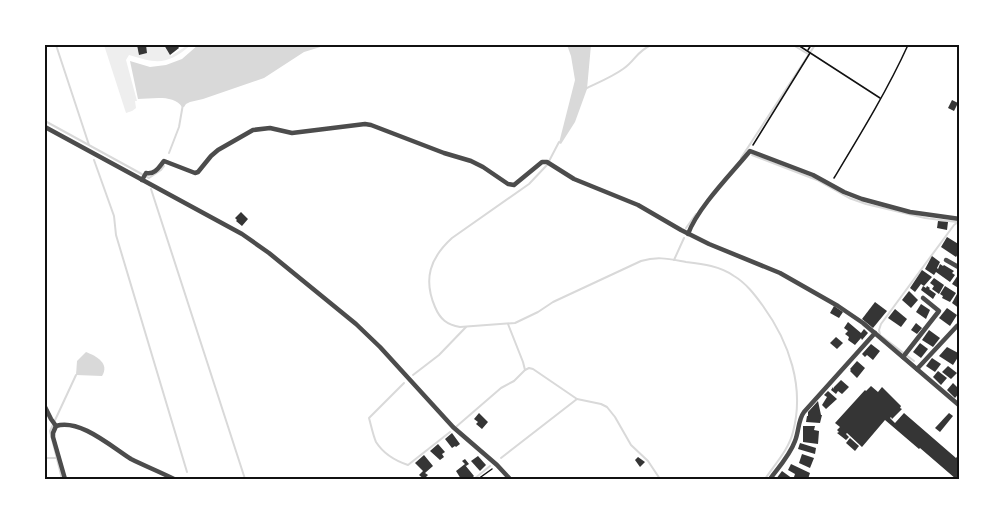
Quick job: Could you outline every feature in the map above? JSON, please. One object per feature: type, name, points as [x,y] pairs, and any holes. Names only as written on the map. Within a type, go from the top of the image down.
[{"type":"street","points":[[144,177],[158,169],[164,160],[195,173],[218,150],[243,134],[261,128],[292,133],[365,124],[471,161],[512,185],[542,162],[549,163],[574,179],[638,205],[688,234],[780,273],[838,306],[905,355],[917,369],[960,406]]},
{"type":"street","points":[[45,127],[144,177],[242,234],[269,253],[356,324],[453,427],[510,479]]},
{"type":"street","points":[[688,234],[709,200],[750,151],[813,175],[853,196],[918,213],[960,219]]},
{"type":"street","points":[[946,260],[960,268]]},
{"type":"street","points":[[905,355],[939,310],[923,298]]},
{"type":"street","points":[[917,369],[957,327]]},
{"type":"street","points":[[770,479],[795,441],[801,416],[875,333]]},
{"type":"street","points":[[45,407],[54,424],[53,433],[65,479]]},
{"type":"street","points":[[54,424],[74,426],[91,433],[132,459],[174,479]]},
{"type":"path","points":[[798,45],[881,98]]},
{"type":"path","points":[[750,151],[811,45]]},
{"type":"path","points":[[831,184],[881,98],[908,45]]},
{"type":"path","points":[[478,479],[497,465]]},
{"type":"shaded area","points":[[104,45],[163,45],[171,56],[191,45],[175,56],[162,61],[129,55],[126,60],[137,101],[135,101],[136,108],[126,113]]},
{"type":"shaded area","points":[[198,45],[327,45],[304,52],[264,78],[190,102],[184,107],[174,100],[138,99],[130,61],[150,67],[166,65],[182,59]]},
{"type":"shaded area","points":[[567,45],[591,45],[587,89],[575,122],[561,144],[559,143],[575,80]]},
{"type":"shaded area","points":[[86,352],[98,358],[103,364],[102,376],[76,375],[77,361]]},
{"type":"building","points":[[137,45],[146,45],[147,53],[139,55]]},
{"type":"building","points":[[164,45],[177,45],[179,48],[170,55]]},
{"type":"building","points":[[952,100],[958,103],[954,111],[948,108]]},
{"type":"building","points":[[241,212],[248,219],[242,226],[235,218]]},
{"type":"building","points":[[938,221],[948,222],[947,230],[937,228]]},
{"type":"building","points":[[947,237],[960,245],[960,251],[956,257],[941,247]]},
{"type":"building","points":[[932,256],[940,262],[938,269],[940,264],[954,271],[952,273],[955,275],[950,282],[936,272],[934,275],[925,269]]},
{"type":"building","points":[[922,270],[932,277],[924,286],[921,284],[915,292],[910,288]]},
{"type":"building","points":[[960,272],[960,289],[952,284]]},
{"type":"building","points":[[934,278],[944,285],[939,294],[932,289],[934,286],[930,283]]},
{"type":"building","points":[[923,286],[926,288],[927,286],[936,294],[933,299],[921,290]]},
{"type":"building","points":[[945,286],[956,293],[950,302],[942,298],[940,294]]},
{"type":"building","points":[[909,291],[918,300],[911,308],[902,300]]},
{"type":"building","points":[[957,294],[960,296],[960,309],[952,303]]},
{"type":"building","points":[[875,302],[887,311],[873,328],[862,319]]},
{"type":"building","points":[[921,304],[930,310],[926,319],[916,312]]},
{"type":"building","points":[[834,306],[843,312],[839,318],[830,313]]},
{"type":"building","points":[[947,308],[957,315],[950,326],[939,318]]},
{"type":"building","points":[[895,309],[907,319],[901,327],[888,318]]},
{"type":"building","points":[[848,322],[861,333],[864,329],[868,333],[855,345],[848,340],[849,337],[845,334],[848,331],[844,328]]},
{"type":"building","points":[[916,323],[922,328],[917,334],[911,330]]},
{"type":"building","points":[[929,330],[940,338],[933,347],[922,340]]},
{"type":"building","points":[[836,337],[843,343],[837,349],[830,343]]},
{"type":"building","points":[[920,343],[928,349],[921,358],[913,352]]},
{"type":"building","points":[[871,344],[880,351],[873,360],[862,354]]},
{"type":"building","points":[[947,347],[960,354],[953,365],[939,356]]},
{"type":"building","points":[[932,358],[941,364],[935,372],[926,366]]},
{"type":"building","points":[[857,361],[865,368],[857,378],[850,369]]},
{"type":"building","points":[[948,366],[957,373],[951,379],[942,372]]},
{"type":"building","points":[[938,371],[947,378],[941,385],[933,377]]},
{"type":"building","points":[[841,380],[849,387],[842,394],[838,391],[836,394],[831,390]]},
{"type":"building","points":[[953,383],[960,390],[955,398],[947,390]]},
{"type":"building","points":[[871,386],[878,392],[882,387],[901,406],[902,409],[892,419],[890,418],[895,423],[904,413],[956,458],[960,453],[960,479],[956,479],[885,420],[862,447],[847,433],[849,437],[846,440],[837,433],[840,427],[835,423]]},
{"type":"building","points":[[828,391],[837,399],[826,409],[822,405],[827,397],[824,395]]},
{"type":"building","points":[[818,401],[822,415],[820,423],[806,422],[808,412]]},
{"type":"building","points":[[479,413],[488,422],[482,429],[474,419]]},
{"type":"building","points":[[949,413],[953,416],[940,432],[935,428]]},
{"type":"building","points":[[803,426],[815,426],[814,430],[819,431],[818,444],[803,442]]},
{"type":"building","points":[[452,433],[460,444],[452,448],[445,439]]},
{"type":"building","points":[[850,438],[859,446],[855,451],[846,443]]},
{"type":"building","points":[[800,443],[816,448],[815,454],[798,449]]},
{"type":"building","points":[[438,444],[445,452],[442,454],[444,457],[440,460],[430,451]]},
{"type":"building","points":[[802,454],[814,458],[810,468],[799,463]]},
{"type":"building","points":[[424,455],[433,466],[425,473],[428,475],[424,479],[419,475],[423,471],[415,463]]},
{"type":"building","points":[[478,456],[486,465],[480,471],[471,461]]},
{"type":"building","points":[[638,457],[645,462],[640,467],[635,460]]},
{"type":"building","points":[[465,459],[469,464],[465,465],[474,476],[471,479],[461,479],[456,471],[465,464],[462,461]]},
{"type":"building","points":[[791,464],[810,473],[808,479],[794,477],[795,474],[788,470]]},
{"type":"building","points":[[782,471],[793,479],[776,479]]},
{"type":"waterway","points":[[56,45],[89,145]]},
{"type":"waterway","points":[[585,89],[619,72],[651,45]]},
{"type":"waterway","points":[[793,45],[808,54]]},
{"type":"waterway","points":[[741,158],[815,45]]},
{"type":"waterway","points":[[169,153],[179,127],[183,104]]},
{"type":"waterway","points":[[45,121],[149,178],[164,166]]},
{"type":"waterway","points":[[559,142],[547,165],[529,184],[452,238],[438,253],[429,278],[431,297],[439,315],[444,321],[460,327],[515,323],[553,302],[641,261],[653,259],[669,259],[705,265],[729,273],[750,290],[772,320],[787,350],[796,382],[796,415],[793,432],[785,450],[765,479]]},
{"type":"waterway","points":[[752,155],[817,180],[849,198],[866,204],[925,218],[957,222]]},
{"type":"waterway","points":[[94,160],[114,216],[116,235],[187,472]]},
{"type":"waterway","points":[[151,189],[245,479]]},
{"type":"waterway","points":[[686,228],[696,214]]},
{"type":"waterway","points":[[914,361],[880,335],[879,330],[881,324],[958,222]]},
{"type":"waterway","points":[[674,260],[684,238]]},
{"type":"waterway","points":[[457,426],[525,370],[508,324]]},
{"type":"waterway","points":[[413,375],[439,355],[466,327]]},
{"type":"waterway","points":[[525,370],[533,369],[577,399],[607,407],[631,445],[648,461],[660,479]]},
{"type":"waterway","points":[[62,479],[50,431],[76,375]]},
{"type":"waterway","points":[[404,383],[369,418],[376,442],[382,450],[408,465],[450,432]]},
{"type":"waterway","points":[[501,458],[577,399]]},
{"type":"waterway","points":[[45,458],[56,458]]},
{"type":"waterway","points":[[474,479],[490,466]]}]
